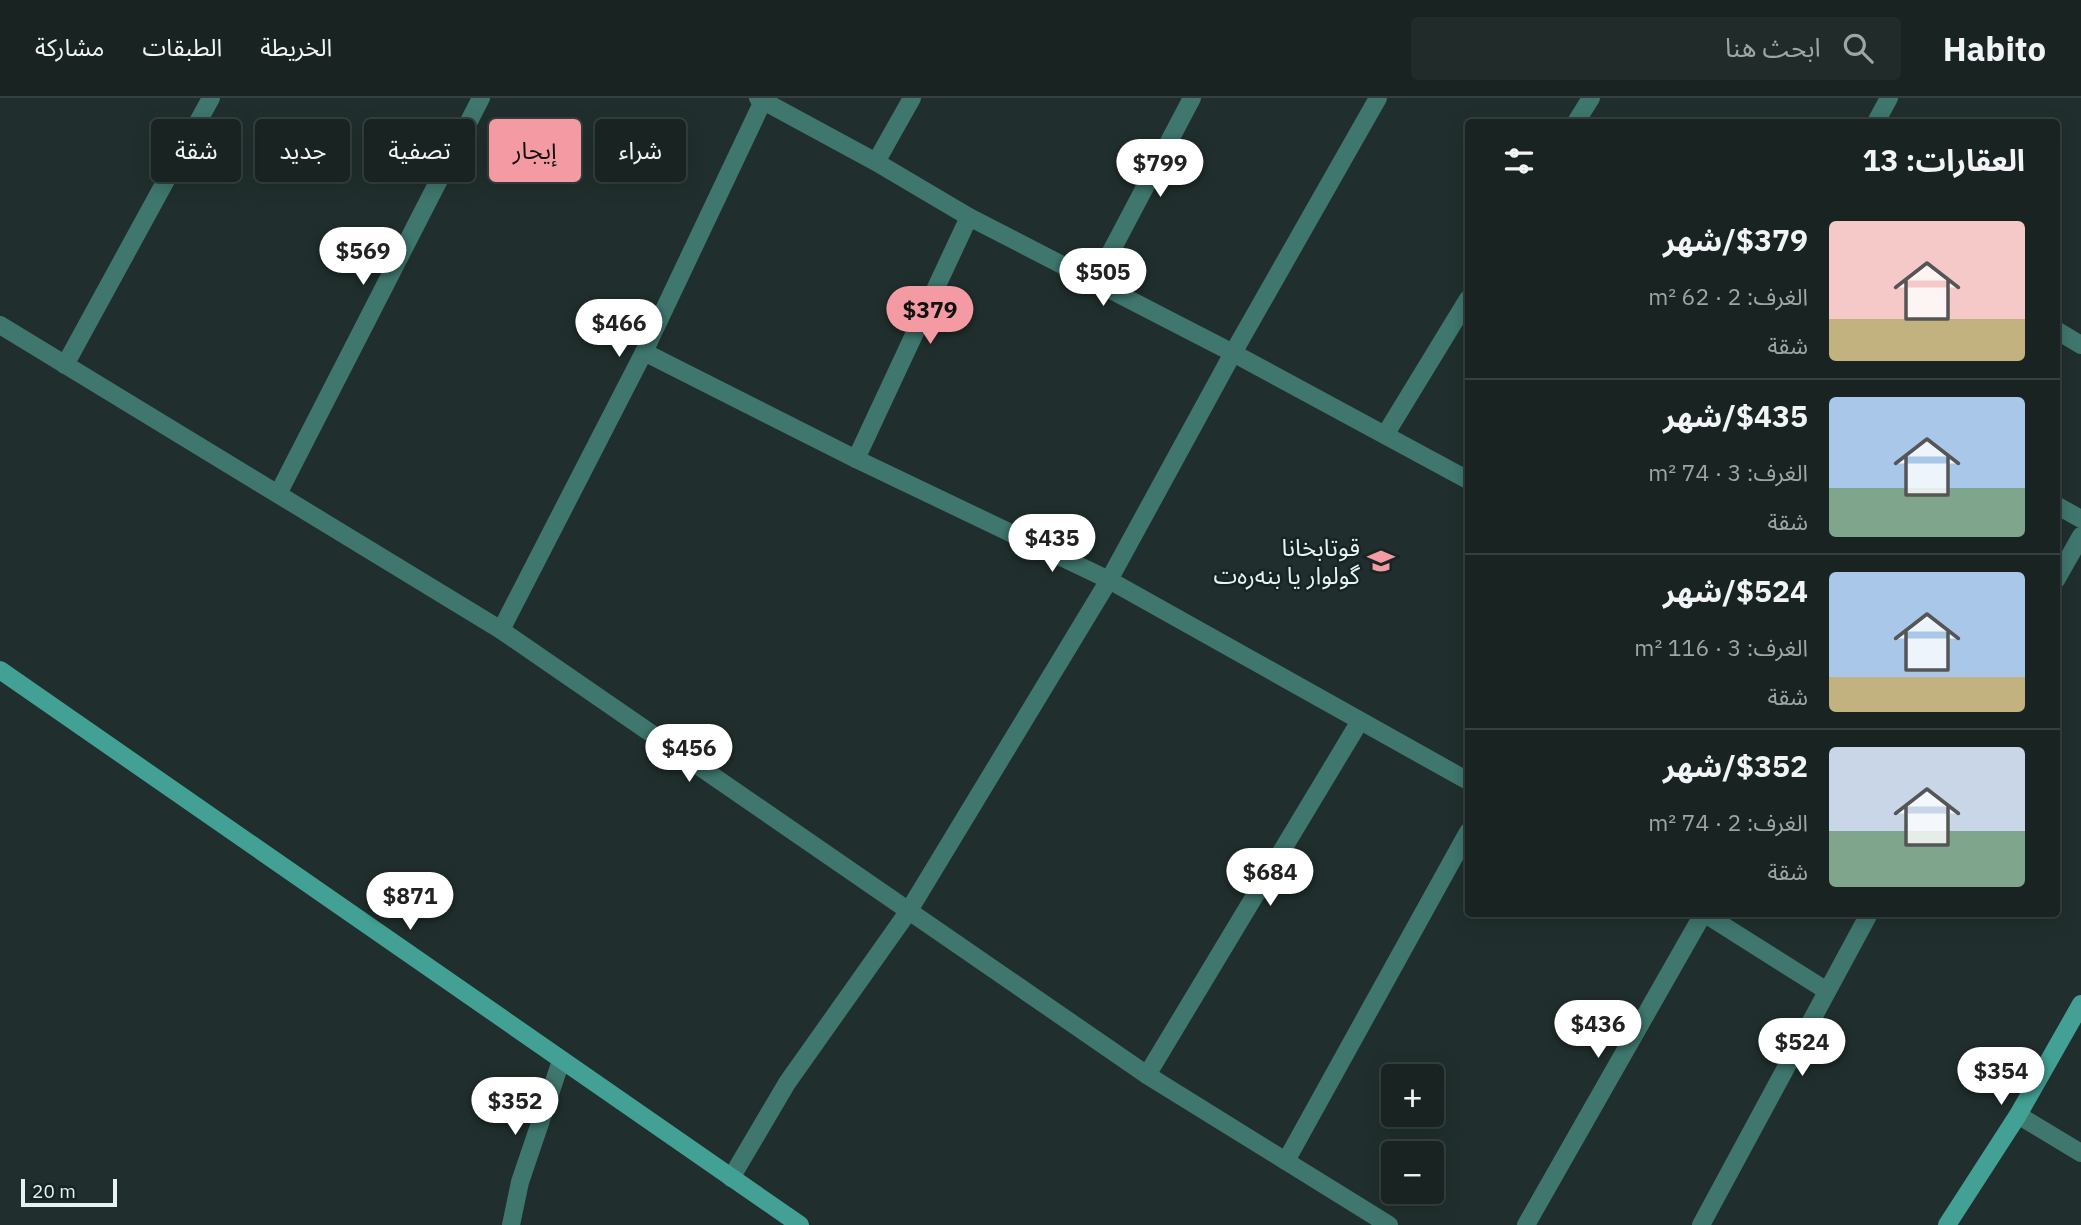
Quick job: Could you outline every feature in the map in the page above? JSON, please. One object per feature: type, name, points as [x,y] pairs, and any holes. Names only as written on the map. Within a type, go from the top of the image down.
[{"type":"street","points":[[65,365],[211,98]]},
{"type":"street","points":[[278,494],[481,98]]},
{"type":"street","points":[[876,162],[912,98]]},
{"type":"street","points":[[1095,282],[1192,98]]},
{"type":"street","points":[[731,1178],[787,1083],[908,912],[1110,580],[1233,353],[1378,98]]},
{"type":"street","points":[[1578,119],[1591,98]]},
{"type":"street","points":[[1878,119],[1889,98]]},
{"type":"street","points":[[501,630],[644,352],[760,99],[876,162],[968,217],[1233,353],[1465,478]]},
{"type":"street","points":[[856,458],[968,217]]},
{"type":"street","points":[[1385,435],[1465,304]]},
{"type":"street","points":[[0,325],[501,630],[1147,1075],[1389,1225]]},
{"type":"street","points":[[2060,332],[2081,345]]},
{"type":"street","points":[[644,352],[1110,580],[1465,779]]},
{"type":"street","points":[[2060,507],[2081,519]]},
{"type":"street","points":[[2060,573],[2081,536]]},
{"type":"street","points":[[0,670],[800,1225]]},
{"type":"street","points":[[1147,1075],[1360,721]]},
{"type":"street","points":[[1286,1161],[1465,837]]},
{"type":"street","points":[[1526,1225],[1702,917]]},
{"type":"street","points":[[1709,917],[1826,991]]},
{"type":"street","points":[[1701,1225],[1867,917]]},
{"type":"street","points":[[1947,1225],[2018,1115],[2081,1004]]},
{"type":"street","points":[[511,1225],[520,1182],[561,1061]]},
{"type":"street","points":[[2018,1115],[2081,1153]]},
{"type":"place","name":"قوتابخانا گولوار یا بنەرەت","points":[[1381,561]]}]
